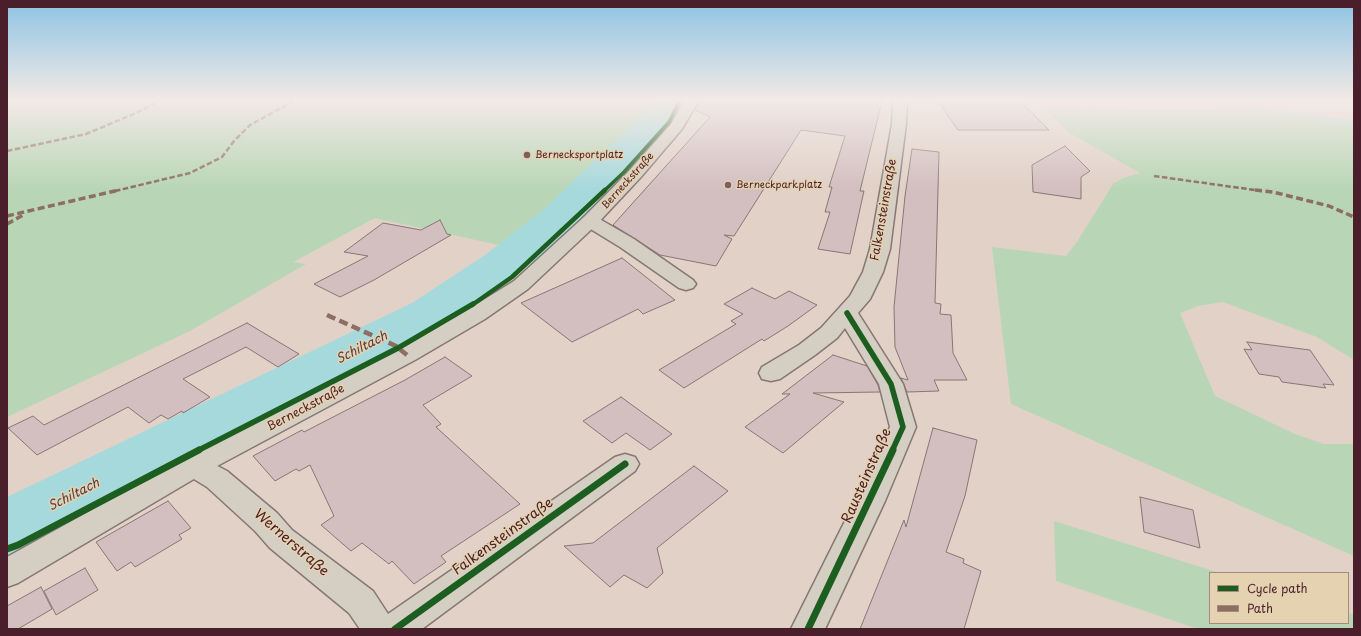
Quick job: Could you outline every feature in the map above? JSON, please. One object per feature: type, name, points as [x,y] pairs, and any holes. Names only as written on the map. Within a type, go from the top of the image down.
[{"type":"street","name":"Berneckstraße","points":[[7,573],[194,466],[407,355],[470,318],[521,285],[590,221],[674,130]]},
{"type":"street","name":"Falkensteinstraße","points":[[771,373],[807,350],[829,333],[859,299],[873,272],[880,248],[898,130]]},
{"type":"street","name":"Berneckstraße","points":[[590,221],[627,243],[686,284]]},
{"type":"street","name":"Rausteinstraße","points":[[808,629],[870,501],[903,427],[891,384],[847,313]]},
{"type":"street","name":"Falkensteinstraße","points":[[396,629],[625,464]]},
{"type":"street","name":"Wernerstraße","points":[[194,466],[217,479],[266,522],[281,539],[361,602],[373,618],[377,629]]},
{"type":"green space","points":[[7,130],[634,130],[508,247],[375,218],[293,262],[306,264],[190,331],[7,417]]},
{"type":"green space","points":[[1066,130],[1354,130],[1354,360],[1317,337],[1223,302],[1198,306],[1180,313],[1215,396],[1295,434],[1324,444],[1354,444],[1354,556],[1011,404],[992,247],[1066,256],[1077,242],[1113,184],[1123,178],[1140,173]]},
{"type":"green space","points":[[1054,521],[1217,572],[1209,572],[1209,624],[1349,624],[1349,613],[1354,615],[1354,629],[1198,629],[1056,581]]},
{"type":"building","name":"Berneckparkplatz","points":[[699,130],[875,130],[860,191],[864,191],[850,254],[818,249],[830,212],[825,212],[832,187],[829,187],[845,136],[801,130],[734,236],[724,235],[732,239],[716,266],[660,255],[613,225]]},
{"type":"building","points":[[958,130],[1049,130],[958,130]]},
{"type":"building","points":[[1065,146],[1090,171],[1081,177],[1081,199],[1033,192],[1032,165]]},
{"type":"building","points":[[912,149],[939,152],[935,303],[941,304],[940,314],[951,315],[953,353],[967,380],[934,380],[939,391],[907,392],[901,378],[908,380],[895,347],[894,307],[905,196]]},
{"type":"building","points":[[440,220],[447,234],[451,235],[374,280],[340,297],[314,284],[368,256],[344,252],[383,223],[421,230]]},
{"type":"building","points":[[622,258],[675,300],[643,314],[638,309],[572,342],[521,303]]},
{"type":"building","points":[[752,288],[775,299],[789,291],[817,305],[764,341],[762,339],[684,388],[659,370],[736,324],[731,321],[743,314],[724,304]]},
{"type":"building","points":[[247,323],[299,354],[278,367],[246,347],[183,379],[210,397],[183,413],[182,411],[168,419],[161,415],[149,423],[128,407],[37,455],[8,428],[33,416],[44,425]]},
{"type":"building","points":[[1247,342],[1310,350],[1334,385],[1323,384],[1326,388],[1282,382],[1279,377],[1259,374],[1244,349],[1252,350]]},
{"type":"building","points":[[833,355],[867,366],[878,385],[880,392],[813,393],[844,402],[783,453],[745,427],[790,394],[782,394]]},
{"type":"building","points":[[445,357],[472,376],[423,405],[441,424],[436,427],[520,504],[441,556],[446,562],[414,584],[392,561],[389,564],[362,543],[351,551],[321,525],[334,516],[310,465],[299,471],[296,469],[275,481],[253,456],[302,430],[304,432],[405,380]]},
{"type":"building","points":[[621,397],[672,434],[650,450],[626,433],[612,443],[583,421]]},
{"type":"building","points":[[933,428],[977,440],[965,496],[946,552],[964,559],[963,563],[981,571],[964,629],[860,629],[904,520],[906,527]]},
{"type":"building","points":[[694,466],[728,491],[657,548],[663,573],[647,588],[624,575],[610,587],[564,546],[593,543]]},
{"type":"building","points":[[1140,497],[1193,510],[1200,548],[1144,532]]},
{"type":"building","points":[[168,501],[191,528],[179,535],[182,539],[135,567],[131,562],[117,571],[96,542]]},
{"type":"building","points":[[85,568],[98,590],[56,615],[44,591]]},
{"type":"building","points":[[41,587],[52,609],[18,629],[7,629],[7,606]]},
{"type":"waterway","name":"Schiltach","points":[[7,529],[430,314],[501,265],[558,219],[646,130]]},
{"type":"marked path","points":[[7,151],[86,134],[96,130]]},
{"type":"marked path","points":[[7,216],[190,173],[222,157],[234,141],[245,130]]},
{"type":"marked path","points":[[1154,176],[1273,192],[1329,206],[1354,217]]},
{"type":"marked path","points":[[7,224],[25,214]]},
{"type":"marked path","points":[[327,315],[396,346],[407,355]]},
{"type":"cycle path","points":[[7,549],[18,545],[287,404],[398,348],[465,310],[512,277],[624,172],[662,130]]},
{"type":"cycle path","points":[[808,629],[870,501],[903,427],[891,384],[847,313]]},
{"type":"cycle path","points":[[395,629],[625,464]]},
{"type":"place","name":"Bernecksportplatz","points":[[527,155]]},
{"type":"place","name":"Berneckparkplatz","points":[[728,185]]}]
